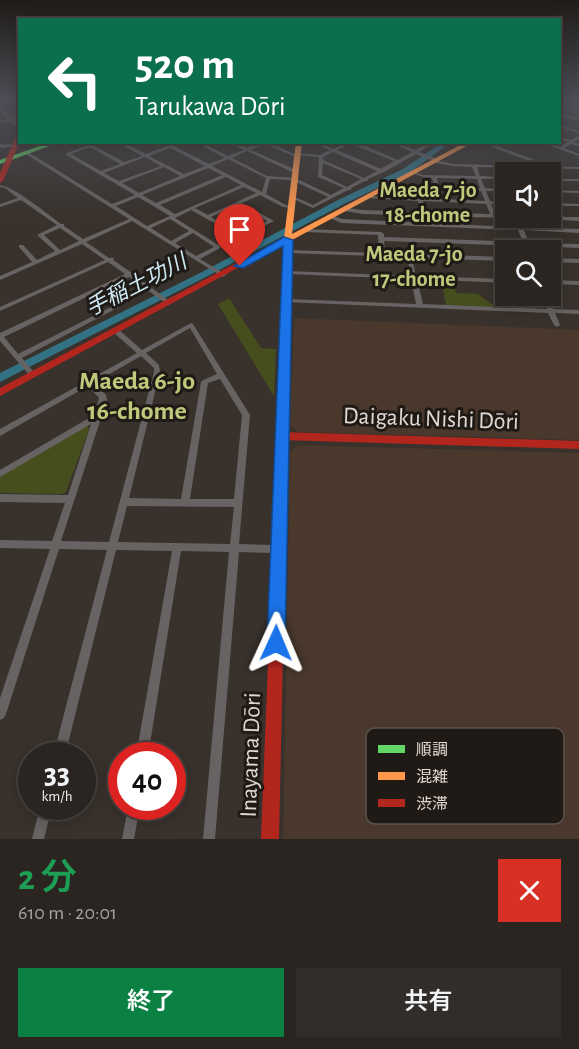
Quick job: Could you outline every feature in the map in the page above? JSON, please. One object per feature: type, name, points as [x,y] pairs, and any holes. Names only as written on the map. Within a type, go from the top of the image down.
[{"type":"street","points":[[17,140],[5,160],[1,180],[167,301]]},
{"type":"street","points":[[566,140],[579,145]]},
{"type":"street","points":[[560,149],[574,140]]},
{"type":"street","points":[[5,160],[52,144]]},
{"type":"street","points":[[86,144],[124,164]]},
{"type":"street","points":[[96,144],[68,154],[156,205],[218,247],[196,258]]},
{"type":"street","points":[[123,144],[184,176]]},
{"type":"street","points":[[167,144],[285,206],[291,202],[313,207],[431,144]]},
{"type":"street","points":[[101,173],[176,144]]},
{"type":"street","points":[[202,144],[268,178],[294,175]]},
{"type":"street","points":[[234,144],[294,175],[331,198]]},
{"type":"street","points":[[111,206],[262,144]]},
{"type":"street","points":[[267,144],[296,155],[321,158],[366,180]]},
{"type":"street","name":"Inayama Dōri","points":[[270,839],[272,760],[270,731],[275,666],[288,232],[298,144]]},
{"type":"street","points":[[322,144],[322,146],[382,171]]},
{"type":"street","points":[[321,158],[346,144]]},
{"type":"street","points":[[356,144],[396,161]]},
{"type":"street","points":[[396,144],[435,160],[495,166]]},
{"type":"street","points":[[306,230],[467,144]]},
{"type":"street","points":[[487,144],[532,162]]},
{"type":"street","points":[[547,144],[579,155]]},
{"type":"street","points":[[0,145],[2,147],[14,146]]},
{"type":"street","points":[[26,153],[220,273]]},
{"type":"street","points":[[321,158],[320,176],[349,189]]},
{"type":"street","points":[[346,210],[493,216],[474,165]]},
{"type":"street","points":[[119,183],[164,166]]},
{"type":"street","points":[[561,168],[579,168]]},
{"type":"street","points":[[414,173],[495,178]]},
{"type":"street","points":[[156,205],[226,175]]},
{"type":"street","points":[[434,176],[437,188],[495,190]]},
{"type":"street","points":[[208,217],[261,194],[268,178]]},
{"type":"street","points":[[561,180],[579,180]]},
{"type":"street","points":[[147,228],[244,185]]},
{"type":"street","points":[[392,185],[418,188],[424,214]]},
{"type":"street","points":[[561,193],[579,192]]},
{"type":"street","points":[[368,197],[495,202]]},
{"type":"street","points":[[0,206],[23,198]]},
{"type":"street","points":[[191,208],[241,236],[271,221],[238,203]]},
{"type":"street","points":[[561,204],[579,205]]},
{"type":"street","points":[[224,227],[254,212]]},
{"type":"street","points":[[332,217],[341,221],[579,231]]},
{"type":"street","points":[[562,218],[579,219]]},
{"type":"street","points":[[0,278],[133,219]]},
{"type":"street","points":[[59,252],[40,234],[62,225]]},
{"type":"street","points":[[522,229],[526,240]]},
{"type":"street","points":[[0,392],[31,372],[116,332],[288,232],[306,230],[381,234],[382,255]]},
{"type":"street","points":[[171,243],[193,231]]},
{"type":"street","points":[[381,239],[495,243]]},
{"type":"street","points":[[561,245],[579,246]]},
{"type":"street","points":[[21,246],[36,262]]},
{"type":"street","points":[[288,252],[495,259]]},
{"type":"street","points":[[409,255],[420,306]]},
{"type":"street","points":[[0,309],[111,260]]},
{"type":"street","points":[[561,260],[579,261]]},
{"type":"street","points":[[288,273],[495,281]]},
{"type":"street","points":[[31,372],[0,337],[130,274]]},
{"type":"street","points":[[561,282],[579,283]]},
{"type":"street","points":[[20,359],[117,306],[97,289]]},
{"type":"street","points":[[287,301],[579,312]]},
{"type":"street","points":[[548,306],[557,326]]},
{"type":"street","points":[[0,433],[191,325],[246,415],[209,839]]},
{"type":"street","points":[[63,742],[157,372],[157,367],[116,332]]},
{"type":"street","points":[[185,503],[205,382],[222,375]]},
{"type":"street","points":[[0,714],[103,397],[89,383]]},
{"type":"street","points":[[0,474],[97,417]]},
{"type":"street","name":"Daigaku Nishi Dōri","points":[[281,436],[579,445]]},
{"type":"street","points":[[0,498],[70,499]]},
{"type":"street","points":[[124,502],[238,503]]},
{"type":"street","points":[[0,544],[277,549]]},
{"type":"street","points":[[144,742],[177,547]]},
{"type":"street","points":[[38,839],[43,820]]},
{"type":"street","points":[[129,839],[132,820]]},
{"type":"shaded area","points":[[294,318],[579,330],[579,440],[298,432],[290,425]]},
{"type":"shaded area","points":[[298,445],[579,453],[579,839],[283,839],[290,452]]},
{"type":"green space","points":[[441,280],[453,281],[456,293],[478,294],[496,307],[446,305]]},
{"type":"green space","points":[[229,298],[261,348],[276,349],[274,396],[218,304]]},
{"type":"green space","points":[[87,424],[89,429],[66,492],[61,494],[0,493],[0,476]]},
{"type":"waterway","name":"手稲土功川","points":[[0,378],[341,202],[406,171],[445,144]]},
{"type":"traffic: fast","points":[[0,162],[52,144]]},
{"type":"traffic: slow","points":[[280,512],[288,233],[299,144]]},
{"type":"traffic: slow","points":[[239,265],[467,144]]},
{"type":"traffic: jam","points":[[0,181],[17,140]]},
{"type":"traffic: jam","points":[[0,392],[239,265]]},
{"type":"traffic: jam","points":[[281,436],[579,445]]},
{"type":"traffic: jam","points":[[270,839],[280,512]]},
{"type":"district","name":"Maeda 7-jo 18-chome","points":[[428,202]]},
{"type":"district","name":"Maeda 7-jo 17-chome","points":[[414,266]]},
{"type":"district","name":"Maeda 6-jo 16-chome","points":[[137,396]]},
{"type":"route","points":[[240,266],[288,240],[276,643]]}]
